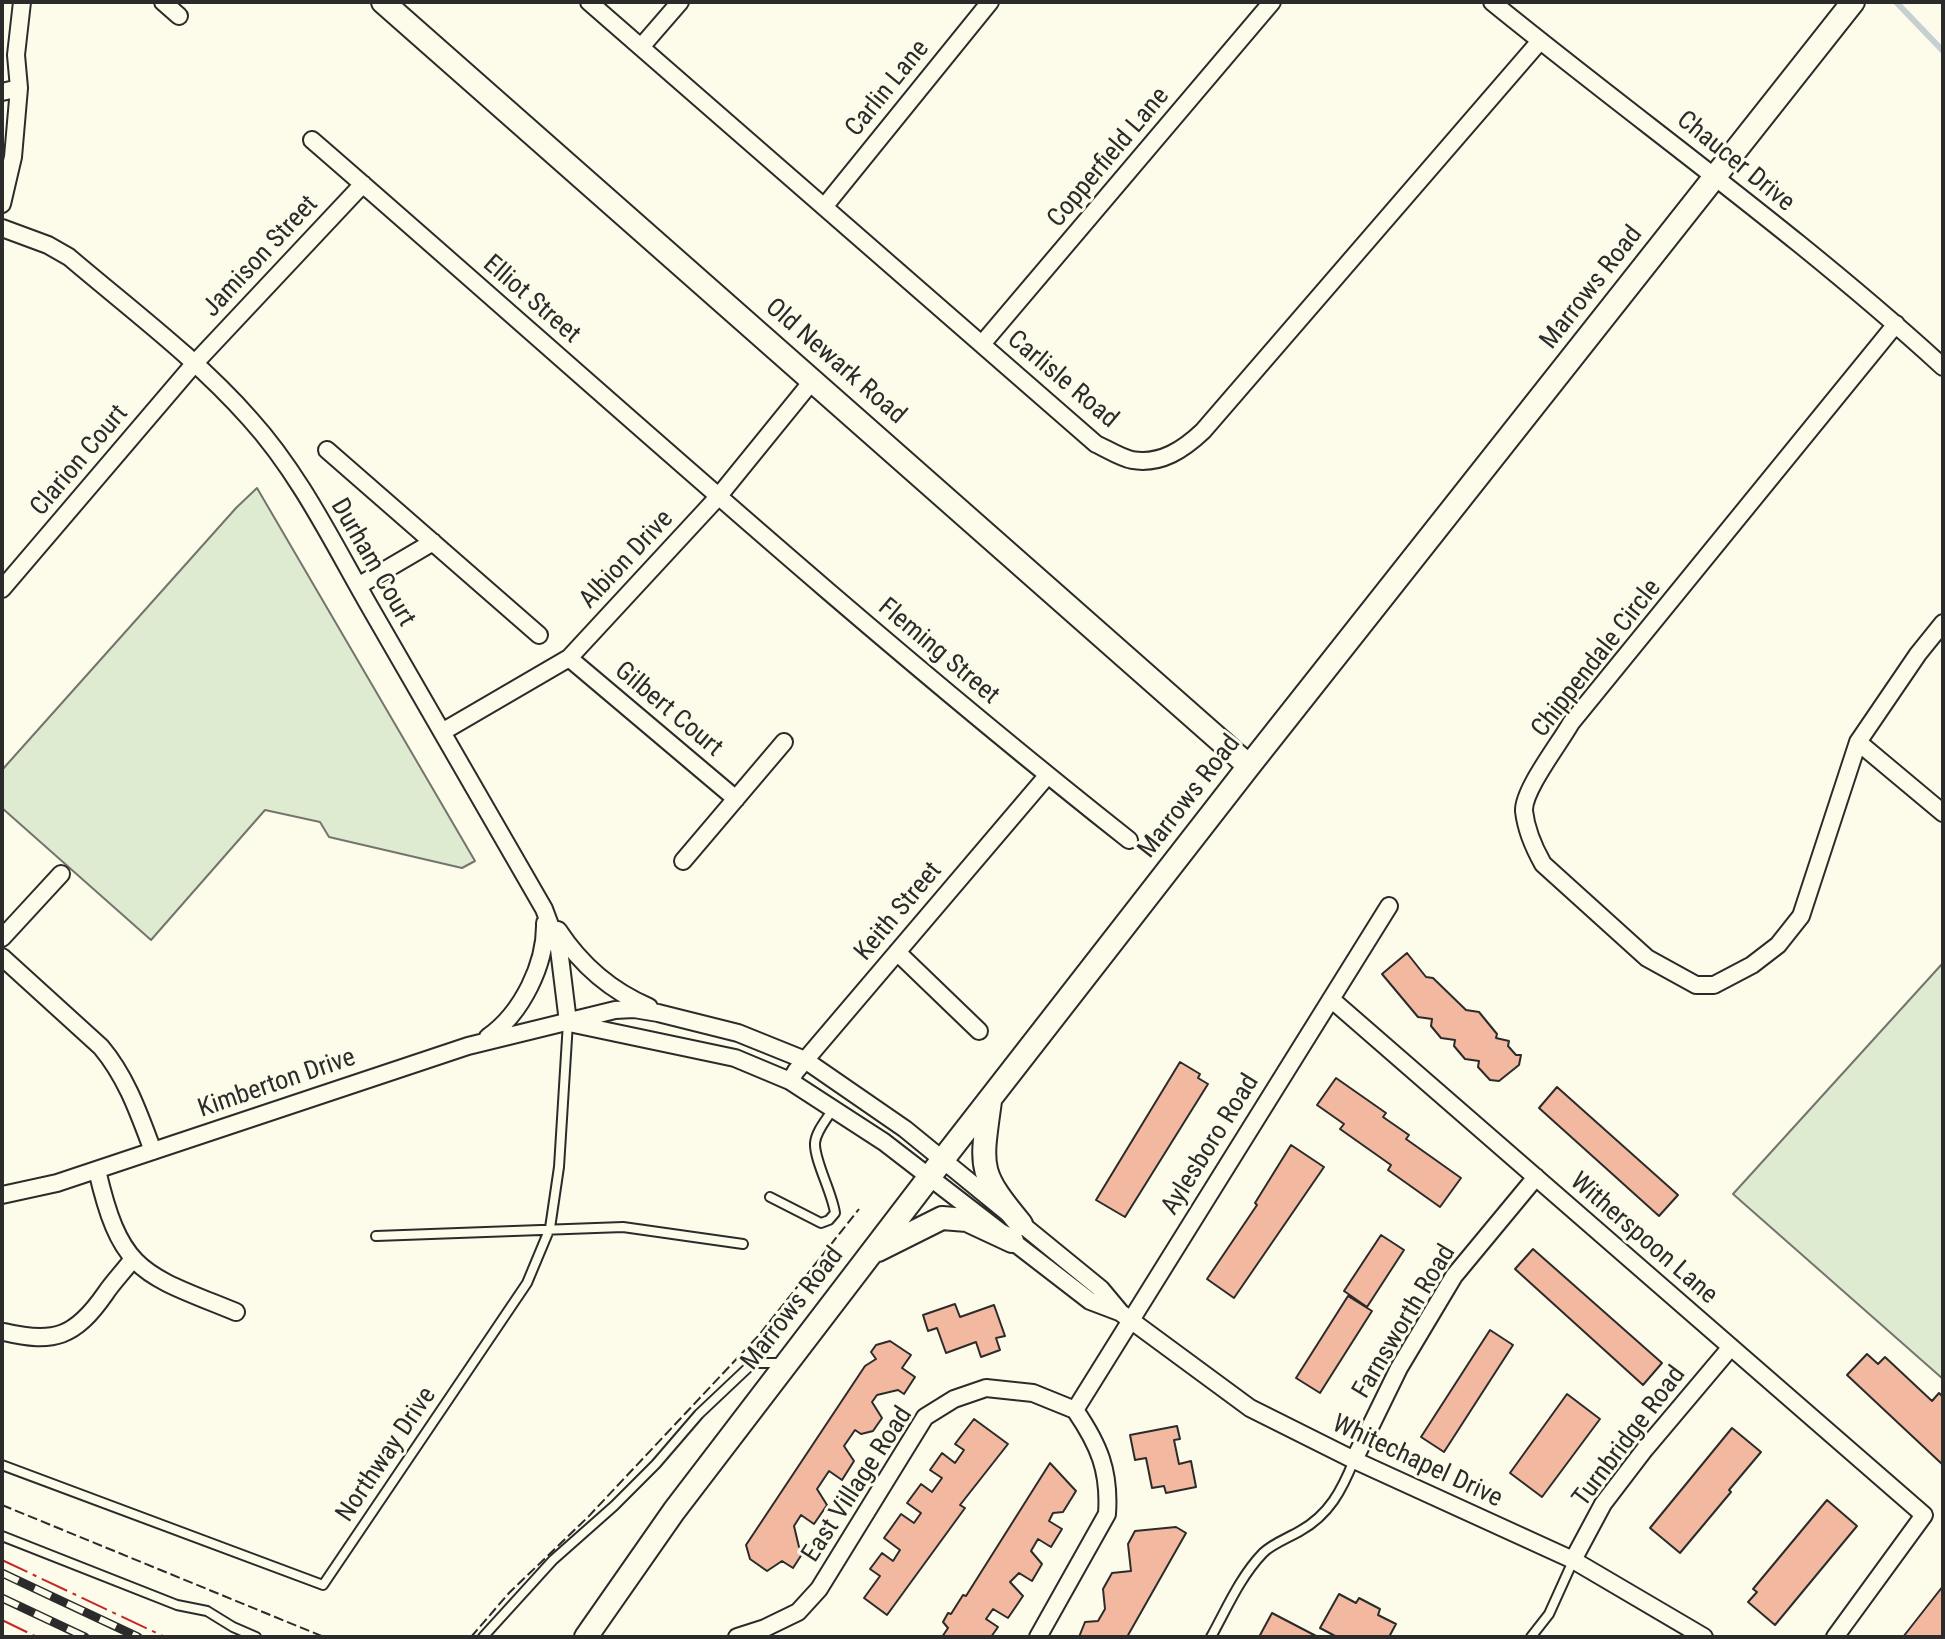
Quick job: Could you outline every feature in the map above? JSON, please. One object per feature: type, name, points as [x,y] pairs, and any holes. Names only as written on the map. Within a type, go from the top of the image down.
[{"type":"street","points":[[2,204],[13,157],[10,90],[22,2]]},
{"type":"street","points":[[18,23],[34,2]]},
{"type":"street","points":[[163,2],[179,16]]},
{"type":"street","name":"Old Newark Road","points":[[383,2],[1249,766]]},
{"type":"street","name":"Carlisle Road","points":[[589,2],[1096,444],[1132,460],[1161,458],[1183,450],[1203,431],[1540,41]]},
{"type":"street","points":[[641,47],[680,2]]},
{"type":"street","name":"Carlin Lane","points":[[824,207],[990,2]]},
{"type":"street","name":"Copperfield Lane","points":[[982,344],[1272,2]]},
{"type":"street","name":"Chaucer Drive","points":[[1492,2],[1716,176],[1896,324],[1943,367]]},
{"type":"street","name":"Marrows Road","points":[[586,1637],[674,1511],[936,1168],[1249,766],[1853,2]]},
{"type":"street","name":"Elliot Street","points":[[312,140],[718,497]]},
{"type":"street","name":"Jamison Street","points":[[194,364],[363,184]]},
{"type":"street","name":"Durham Court","points":[[2,228],[48,245],[69,257],[194,364],[270,443],[358,586],[544,909],[559,949],[568,1022]]},
{"type":"street","name":"Chippendale Circle","points":[[1896,324],[1571,723],[1531,790],[1524,809],[1533,844],[1543,864],[1647,958],[1696,985],[1714,985],[1752,965],[1769,952],[1801,916],[1858,742],[1943,623]]},
{"type":"street","name":"Clarion Court","points":[[2,589],[194,364]]},
{"type":"street","name":"Albion Drive","points":[[442,732],[569,658],[718,497],[813,380]]},
{"type":"street","points":[[327,450],[539,635]]},
{"type":"street","name":"Fleming Street","points":[[718,497],[1047,776],[1129,840]]},
{"type":"street","points":[[358,586],[433,542]]},
{"type":"street","name":"Gilbert Court","points":[[569,658],[736,799]]},
{"type":"street","points":[[683,861],[784,742]]},
{"type":"street","points":[[1858,742],[1943,813]]},
{"type":"street","name":"Keith Street","points":[[790,1081],[1047,776]]},
{"type":"street","points":[[2,938],[61,874]]},
{"type":"street","name":"Aylesboro Road","points":[[1075,1410],[1126,1317],[1389,906]]},
{"type":"street","points":[[544,909],[569,946],[611,988],[675,1017]]},
{"type":"street","points":[[480,1043],[501,1028],[536,972],[543,952],[544,909]]},
{"type":"street","points":[[897,952],[979,1031]]},
{"type":"street","points":[[2,957],[101,1047],[114,1063],[135,1104],[153,1151]]},
{"type":"street","name":"Witherspoon Lane","points":[[1331,999],[1924,1515],[1835,1637]]},
{"type":"street","name":"Kimberton Drive","points":[[2,1195],[57,1183],[480,1043],[625,1010],[675,1017],[738,1033],[805,1060],[905,1129],[936,1168]]},
{"type":"street","name":"Kimberton Drive","points":[[568,1022],[735,1058],[790,1081],[936,1168]]},
{"type":"street","points":[[990,1100],[982,1157],[985,1173],[1017,1232]]},
{"type":"street","name":"Whitechapel Drive","points":[[936,1168],[1017,1232],[1090,1301],[1126,1317],[1250,1408],[1354,1460],[1573,1560],[1704,1637]]},
{"type":"street","points":[[97,1170],[110,1219],[132,1260],[167,1284],[236,1312]]},
{"type":"street","name":"Farnsworth Road","points":[[1354,1460],[1399,1368],[1454,1276],[1536,1177]]},
{"type":"street","points":[[870,1254],[942,1218],[967,1220],[1017,1232]]},
{"type":"street","points":[[4,1332],[45,1339],[76,1327],[89,1317],[132,1260]]},
{"type":"street","name":"Turnbridge Road","points":[[1573,1560],[1603,1504],[1731,1347]]},
{"type":"street","name":"East Village Road","points":[[737,1637],[798,1612],[819,1589],[925,1417],[954,1399],[986,1388],[1033,1393],[1075,1410]]},
{"type":"street","points":[[1038,1637],[1107,1514],[1106,1469],[1092,1435],[1075,1410]]},
{"type":"lane","name":"Northway Drive","points":[[2,1465],[323,1585],[527,1283],[550,1228],[559,1167],[568,1022]]},
{"type":"lane","points":[[770,1197],[821,1223],[835,1213],[815,1141],[834,1108]]},
{"type":"lane","points":[[376,1236],[623,1227],[743,1244]]},
{"type":"lane","points":[[483,1637],[553,1560],[614,1506],[699,1414],[753,1363],[787,1363]]},
{"type":"lane","points":[[1211,1637],[1248,1570],[1266,1550],[1309,1526],[1332,1506],[1354,1460]]},
{"type":"lane","points":[[2,1536],[177,1605],[207,1611],[256,1637]]},
{"type":"lane","points":[[1531,1637],[1549,1614],[1573,1560]]},
{"type":"green space","points":[[257,488],[475,861],[462,868],[329,837],[320,822],[265,810],[151,940],[2,808],[2,770]]},
{"type":"green space","points":[[1943,965],[1943,1379],[1733,1194]]},
{"type":"building","points":[[1407,953],[1426,977],[1433,978],[1466,1010],[1479,1012],[1497,1034],[1496,1038],[1509,1041],[1508,1046],[1516,1055],[1521,1055],[1519,1065],[1499,1081],[1490,1080],[1478,1067],[1479,1061],[1465,1059],[1454,1046],[1455,1040],[1441,1038],[1431,1026],[1432,1019],[1418,1017],[1382,974]]},
{"type":"building","points":[[1180,1062],[1200,1074],[1198,1078],[1208,1084],[1125,1217],[1096,1200]]},
{"type":"building","points":[[1336,1078],[1386,1113],[1383,1117],[1409,1135],[1406,1139],[1461,1178],[1440,1207],[1388,1170],[1391,1165],[1340,1129],[1344,1124],[1317,1105]]},
{"type":"building","points":[[1557,1087],[1678,1195],[1659,1216],[1539,1108]]},
{"type":"building","points":[[1291,1145],[1324,1167],[1234,1298],[1207,1279],[1257,1205],[1255,1203]]},
{"type":"building","points":[[1381,1235],[1404,1250],[1367,1307],[1344,1291]]},
{"type":"building","points":[[1533,1249],[1662,1363],[1643,1385],[1515,1269]]},
{"type":"building","points":[[1348,1296],[1372,1311],[1320,1393],[1296,1378]]},
{"type":"building","points":[[955,1304],[960,1317],[994,1305],[1005,1336],[996,1338],[1000,1350],[981,1357],[976,1342],[946,1353],[937,1328],[928,1331],[923,1315]]},
{"type":"building","points":[[1490,1330],[1513,1345],[1444,1452],[1421,1437]]},
{"type":"building","points":[[890,1341],[911,1355],[902,1368],[915,1377],[904,1394],[898,1390],[877,1395],[872,1402],[882,1418],[873,1431],[861,1434],[855,1430],[844,1446],[854,1461],[842,1480],[829,1471],[817,1489],[827,1505],[814,1524],[801,1515],[794,1526],[799,1547],[804,1551],[793,1568],[782,1561],[767,1571],[750,1559],[746,1545],[865,1366],[876,1359],[871,1352],[876,1345]]},
{"type":"building","points":[[1867,1354],[1878,1364],[1885,1357],[1932,1401],[1939,1393],[1943,1397],[1943,1465],[1847,1375]]},
{"type":"building","points":[[1567,1394],[1600,1419],[1542,1497],[1510,1473]]},
{"type":"building","points":[[974,1419],[1008,1444],[960,1505],[965,1508],[887,1615],[864,1598],[880,1576],[870,1569],[882,1553],[893,1561],[900,1550],[884,1538],[901,1514],[914,1523],[921,1513],[907,1503],[921,1484],[932,1492],[942,1478],[930,1470],[942,1453],[955,1463],[964,1450],[955,1444]]},
{"type":"building","points":[[1177,1426],[1180,1439],[1174,1440],[1179,1464],[1191,1461],[1196,1487],[1166,1493],[1164,1486],[1152,1488],[1146,1458],[1135,1460],[1130,1435]]},
{"type":"building","points":[[1732,1428],[1761,1452],[1680,1553],[1650,1528]]},
{"type":"building","points":[[1050,1463],[1076,1491],[1063,1512],[1053,1513],[1049,1521],[1062,1529],[1051,1547],[1038,1539],[1031,1551],[1042,1564],[1032,1581],[1019,1573],[1010,1582],[1023,1596],[1008,1618],[993,1609],[986,1619],[998,1627],[991,1637],[942,1637],[948,1628],[943,1622],[948,1613],[951,1614],[963,1595],[966,1596]]},
{"type":"building","points":[[1827,1500],[1857,1526],[1775,1625],[1748,1602],[1757,1592],[1753,1589]]},
{"type":"building","points":[[1176,1527],[1186,1533],[1127,1637],[1079,1637],[1085,1622],[1098,1621],[1105,1609],[1103,1589],[1112,1573],[1131,1571],[1128,1544],[1135,1531]]},
{"type":"building","points":[[1943,1586],[1943,1637],[1903,1637]]},
{"type":"building","points":[[1339,1594],[1356,1603],[1359,1598],[1380,1609],[1378,1615],[1396,1624],[1389,1637],[1337,1637],[1320,1628]]},
{"type":"building","points":[[1272,1613],[1318,1637],[1259,1637]]},
{"type":"waterway","points":[[1896,2],[1943,51]]},
{"type":"railway","points":[[2,1573],[138,1637]]},
{"type":"railway","points":[[2,1598],[85,1637]]},
{"type":"fence","points":[[471,1637],[509,1593],[588,1517],[759,1335],[859,1209]]},
{"type":"fence","points":[[2,1505],[324,1637]]},
{"type":"power","points":[[2,1560],[165,1637]]},
{"type":"power","points":[[2,1620],[37,1637]]}]
